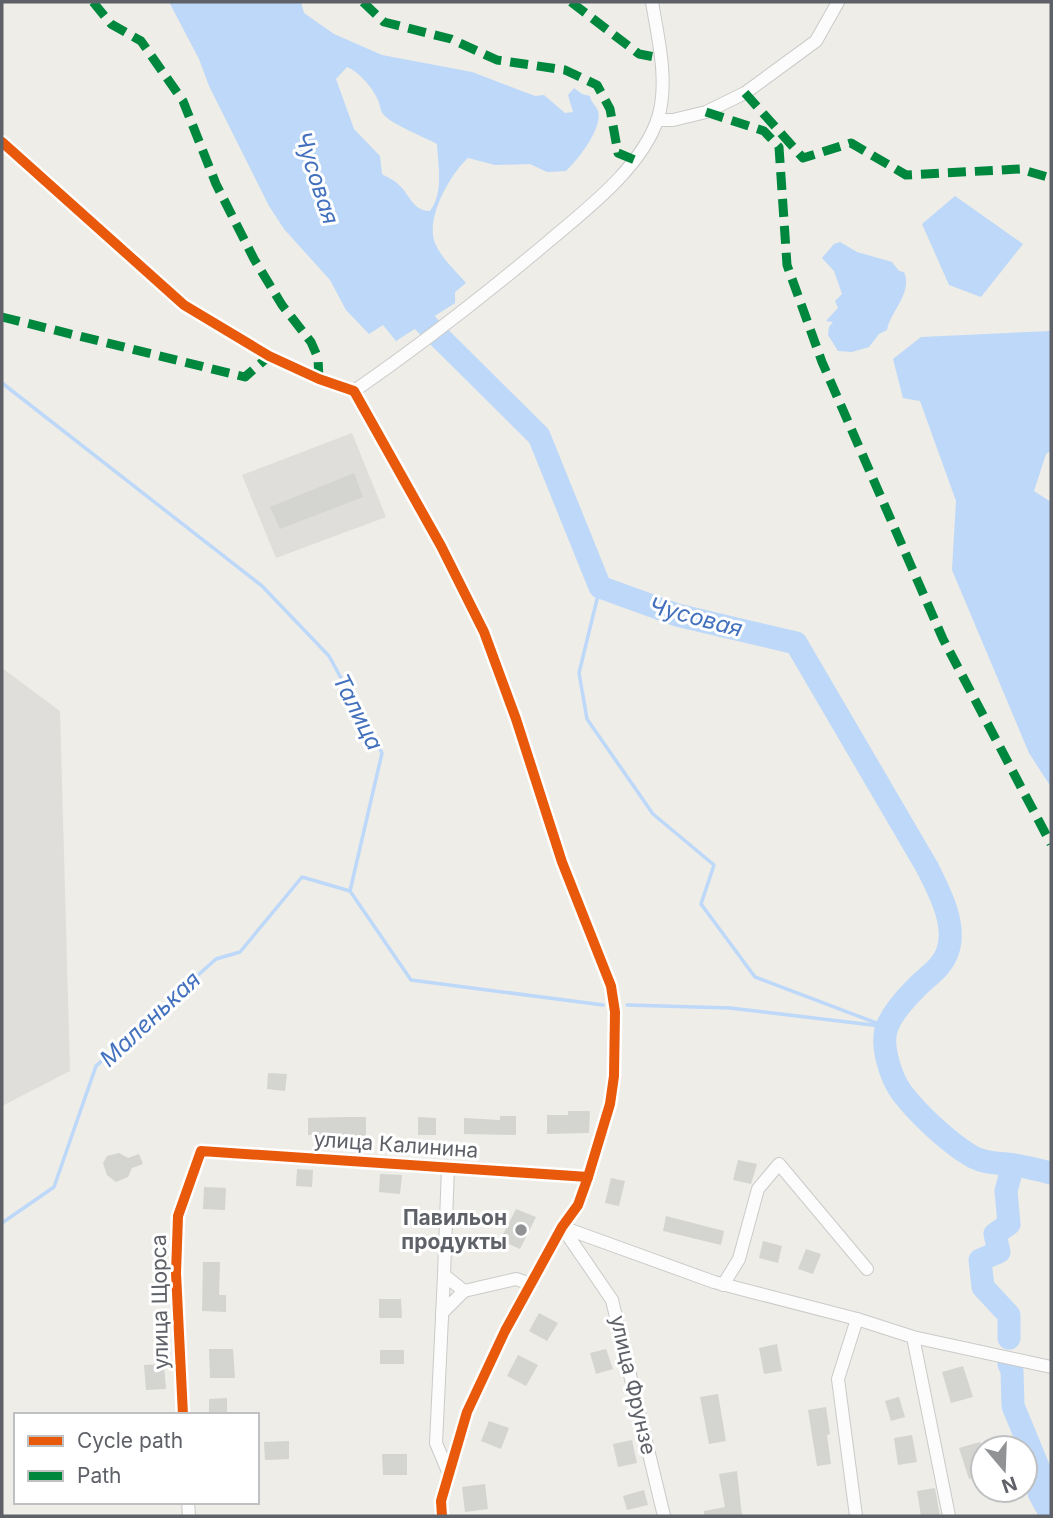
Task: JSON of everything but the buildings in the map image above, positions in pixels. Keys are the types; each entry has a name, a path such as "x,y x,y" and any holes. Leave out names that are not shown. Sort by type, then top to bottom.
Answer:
{"street":[{"path":"354,391 483,297 601,196 635,160 657,120 662,97 661,64 652,2"},
{"path":"657,120 673,120 706,112 745,93 817,41 838,2"},
{"path":"2,142 184,305 269,356 319,379 354,391 441,546 484,632 516,719 562,862 611,986 615,1012 614,1076 610,1104 588,1177 578,1205 562,1227 505,1331 467,1412 441,1501 442,1516"},
{"name":"улица Калинина","path":"201,1151 588,1177"},
{"name":"улица Щорса","path":"183,1413 176,1273 178,1216 201,1151"},
{"path":"723,1284 739,1259 758,1189 779,1164 867,1269"},
{"path":"448,1167 436,1443 449,1474"},
{"path":"562,1227 723,1284 857,1319 913,1337 1051,1367"},
{"name":"улица Фрунзе","path":"562,1227 612,1300 664,1516"},
{"path":"444,1275 464,1291"},
{"path":"442,1313 464,1291 516,1279 531,1284"},
{"path":"856,1516 838,1379 857,1319"},
{"path":"913,1337 949,1516"}],"shaded area":[{"path":"352,433 386,517 276,558 242,475"},
{"path":"2,668 60,711 70,1071 2,1106"}],"water":[{"path":"169,2 301,2 304,13 334,34 382,55 472,72 535,96 544,95 565,113 573,112 568,95 574,88 590,96 599,118 593,135 566,171 547,172 530,164 495,165 468,158 461,165 436,210 433,233 441,254 466,283 455,292 455,303 396,341 383,325 369,334 346,310 330,280 284,229 269,206 209,86 199,59","holes":["347,67 372,89 387,118 437,144 439,187 430,211 419,208 398,184 382,174 380,156 354,129 336,79"]},
{"path":"955,196 1023,244 981,297 949,285 922,224"},
{"path":"840,242 857,252 892,262 899,271 904,272 906,280 904,294 887,330 879,334 869,347 852,352 838,351 828,335 833,322 826,321 838,308 835,301 842,294 834,271 822,258 834,244"},
{"path":"1051,331 1051,451 1046,454 1034,491 1051,502 1051,787 1029,753 952,570 956,501 920,401 903,398 893,359 921,337"}],"waterway":[{"name":"Чусовая","path":"403,301 539,436 600,587 677,615 796,643 927,867 949,920 950,943 944,959 903,1002 887,1027 886,1052 894,1079 902,1093 925,1119 973,1157 1051,1173"},
{"name":"Талица","path":"2,383 262,586 329,656 382,753 350,891 411,980 603,1005"},
{"path":"600,587 579,673 587,719 653,814 714,865 701,904 755,977 887,1027"},
{"name":"Маленькая","path":"2,1223 54,1187 96,1066 216,959 240,952 302,877 350,891"},
{"name":"Талица","path":"627,1005 730,1008 881,1026"},
{"path":"1009,1338 1009,1315 983,1287 980,1260 999,1252 995,1234 1009,1224 1006,1191 1013,1165"},
{"path":"1009,1364 1012,1371 1013,1406 1041,1474 1039,1493 1051,1515"}],"marked path":[{"path":"93,2 111,24 141,41 183,101 216,184 254,259 282,305 311,342 318,358 319,379"},
{"path":"363,2 384,22 451,39 497,60 565,70 597,85 610,109 618,153 635,160"},
{"path":"571,2 639,54 660,58"},
{"path":"745,93 803,158 851,143 906,175 1020,169 1051,178"},
{"path":"706,112 764,131 779,147 787,265 822,362 943,639 1051,844"},
{"path":"2,317 245,377 269,356"}],"cycle path":[{"path":"2,142 184,305 269,356 319,379 354,391 441,546 484,632 516,719 562,862 611,986 615,1012 614,1076 610,1104 588,1177 578,1205 562,1227 505,1331 467,1412 441,1501 442,1516"},
{"path":"183,1413 176,1273 178,1216 201,1151 588,1177"}],"place":[{"name":"Павильон продукты","path":"521,1230"}]}
